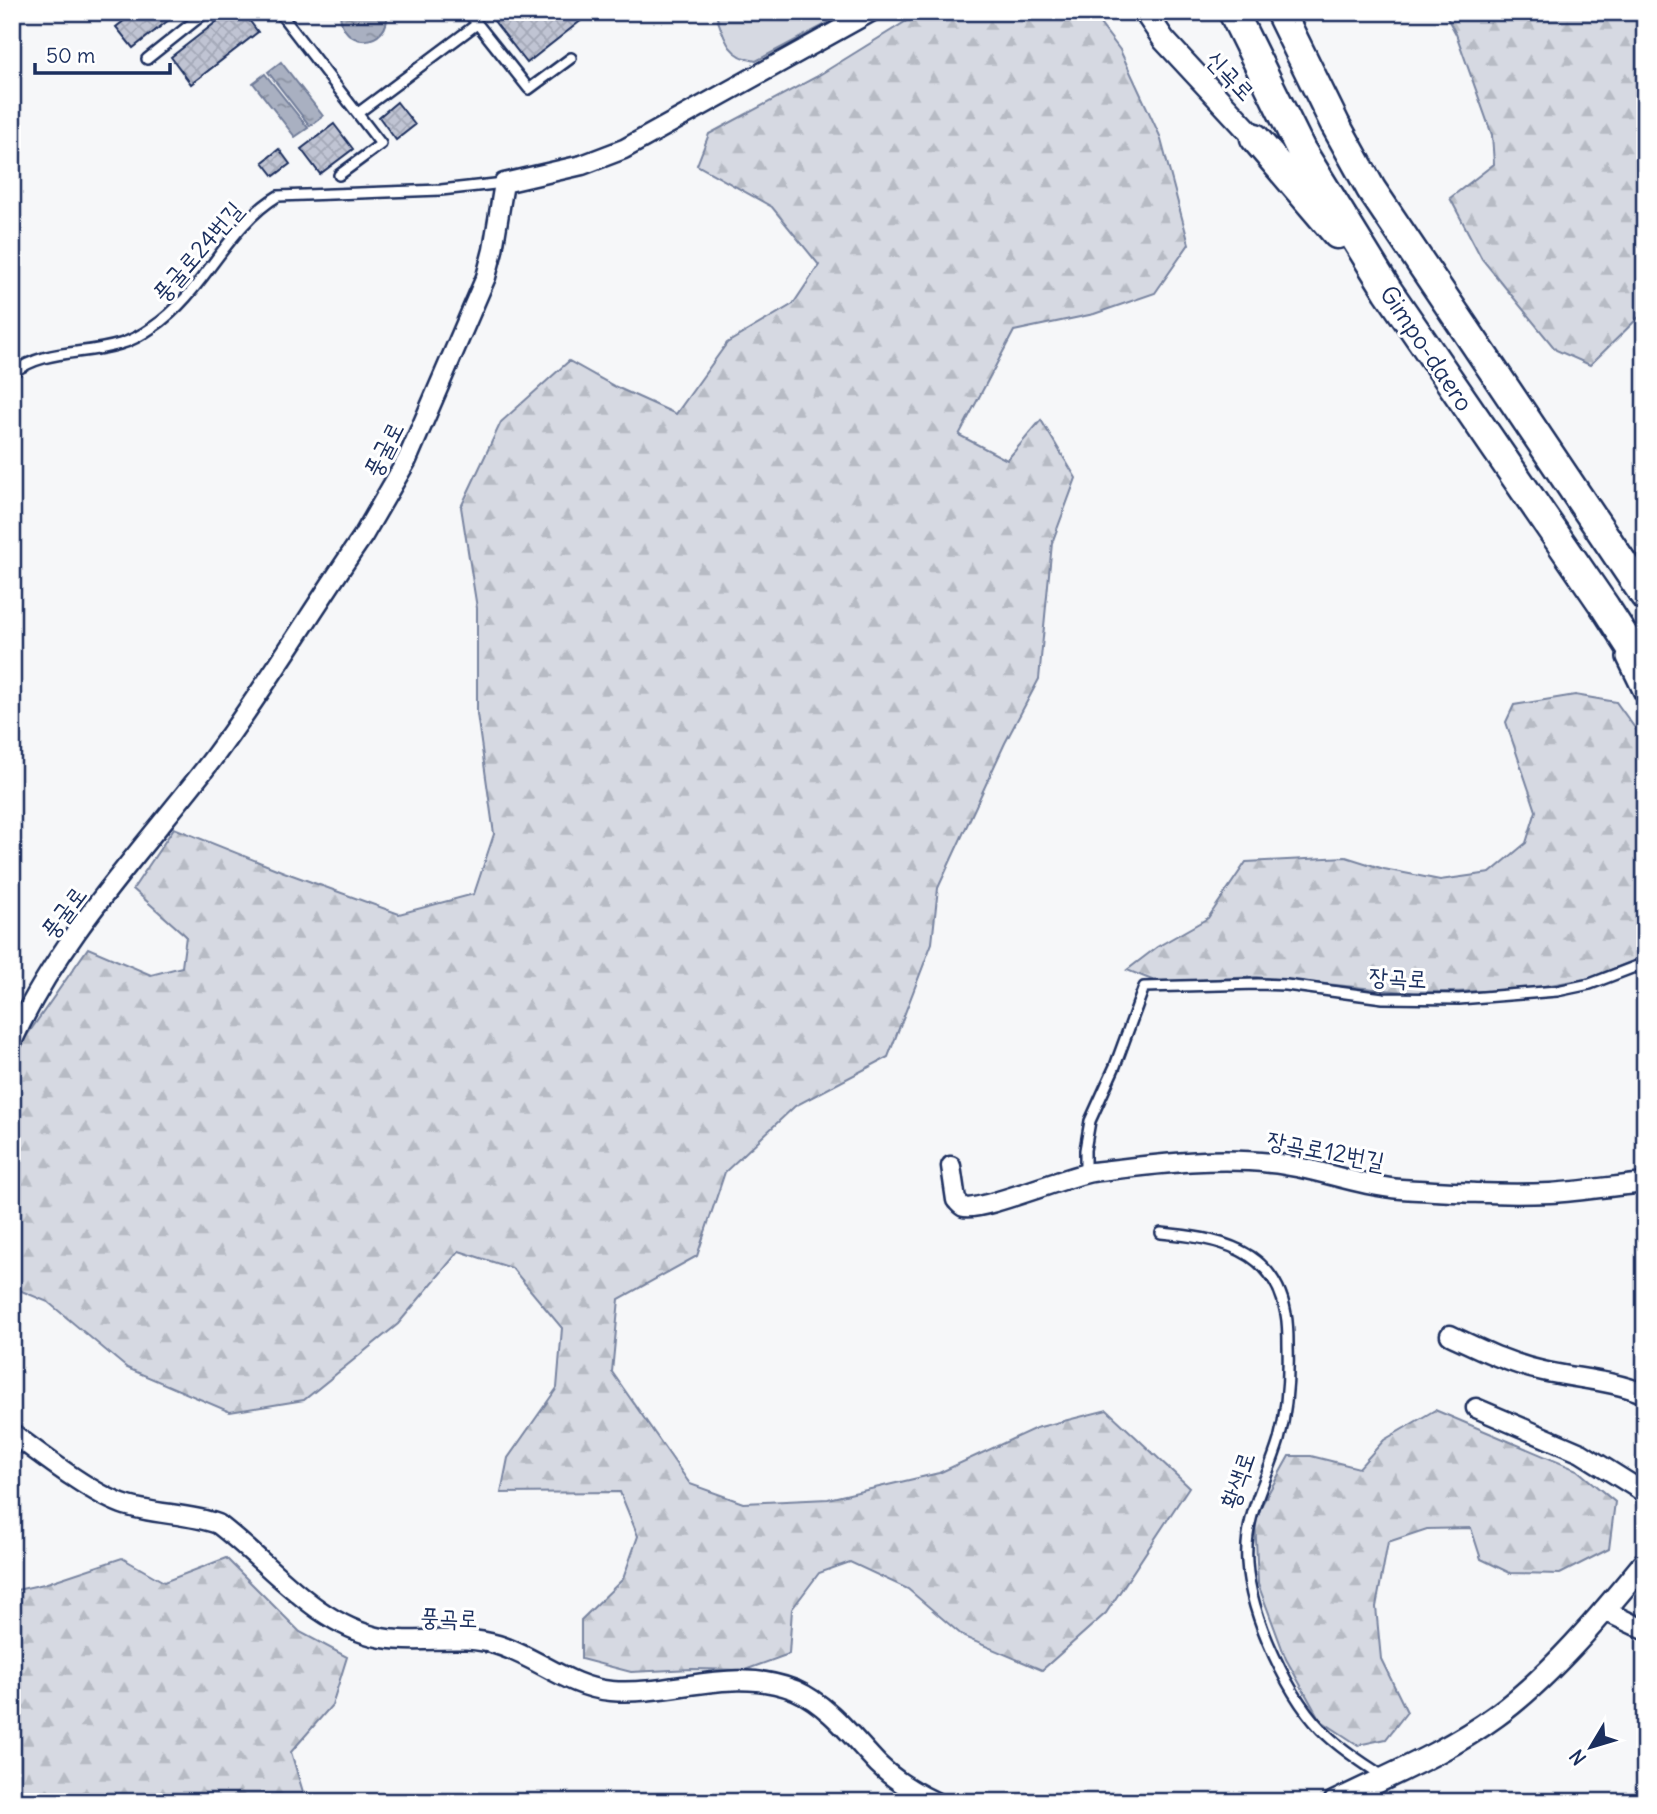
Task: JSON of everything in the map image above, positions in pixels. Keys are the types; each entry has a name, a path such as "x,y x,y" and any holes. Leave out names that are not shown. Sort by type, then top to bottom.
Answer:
{"main road":[{"name":"Gimpo-daero","path":"1233,12 1301,149 1388,291 1645,668"},
{"name":"Gimpo-daero","path":"1280,12 1371,190 1645,596"},
{"path":"1255,138 1388,291"}],"street":[{"path":"504,183 582,165 624,149 871,12"},
{"name":"신곡로","path":"1145,12 1164,40 1255,138"},
{"name":"풍굴로","path":"12,1042 54,966 146,841 213,758 386,498 418,436 486,277 504,183"},
{"path":"1605,607 1645,692"},
{"name":"장곡로12번길","path":"951,1166 956,1200 964,1207 992,1203 1085,1173 1189,1162 1239,1160 1305,1168 1401,1189 1546,1193 1645,1183"},
{"path":"1450,1335 1497,1357 1540,1371 1618,1385 1645,1394"},
{"path":"1476,1408 1581,1453 1645,1493"},
{"name":"풍곡로","path":"12,1433 101,1493 122,1504 218,1524 308,1601 345,1625 369,1635 403,1640 457,1639 489,1643 520,1654 575,1681 607,1691 645,1690 719,1680 784,1687 814,1702 838,1721 879,1766 935,1802"},
{"path":"1335,1802 1455,1742 1496,1716 1555,1664 1645,1562"},
{"path":"1603,1610 1645,1630"}],"lane":[{"path":"147,59 206,12"},
{"path":"279,12 381,144 339,175"},
{"path":"468,12 529,89 571,58"},
{"path":"358,113 477,24"},
{"name":"풍굴로24번길","path":"12,373 41,358 119,344 155,326 195,288 249,219 262,206 278,196 441,190 504,183"},
{"name":"장곡로","path":"1085,1173 1085,1150 1090,1121 1115,1066 1144,987 1286,985 1383,998 1460,999 1557,991 1590,984 1645,963"},
{"name":"황색로","path":"1161,1233 1199,1236 1246,1253 1274,1278 1281,1294 1287,1315 1287,1394 1278,1442 1250,1518 1247,1563 1251,1590 1266,1637 1298,1699 1328,1736 1386,1778"}],"green space":[{"path":"715,12 849,12 756,61 746,59 733,50 724,37"},
{"path":"921,12 1091,12 1120,50 1160,136 1189,244 1155,293 1094,314 1014,331 959,435 1007,460 1041,420 1076,478 1052,543 1039,679 1005,743 938,888 932,943 888,1057 795,1106 725,1172 697,1256 619,1299 612,1372 690,1484 743,1503 828,1499 939,1473 1036,1428 1107,1410 1189,1487 1106,1613 1042,1670 964,1637 908,1589 850,1562 819,1573 792,1609 789,1654 745,1670 631,1672 581,1659 581,1620 623,1579 638,1536 620,1492 501,1493 508,1458 557,1388 562,1328 512,1268 459,1251 398,1324 304,1400 230,1412 127,1368 48,1302 12,1287 12,1069 23,1041 88,948 151,975 182,967 186,936 133,889 174,828 399,914 474,894 494,834 477,714 477,608 461,507 501,422 569,361 614,386 676,414 727,343 793,304 819,265 772,207 697,165 709,134 816,77"},
{"path":"1444,12 1645,12 1645,311 1590,365 1556,350 1482,259 1450,198 1494,164 1492,135 1456,34"},
{"path":"1575,695 1616,702 1645,742 1645,956 1591,978 1521,990 1414,993 1256,977 1157,982 1127,970 1157,947 1208,918 1246,862 1346,857 1384,869 1440,880 1490,873 1526,843 1536,811 1506,722 1514,705"},
{"path":"1435,1410 1577,1470 1615,1502 1609,1549 1560,1574 1510,1573 1481,1559 1471,1528 1427,1529 1388,1542 1376,1607 1381,1659 1407,1712 1386,1739 1358,1745 1320,1720 1286,1659 1258,1584 1255,1517 1289,1456 1311,1456 1359,1468 1384,1440"},
{"path":"122,1558 164,1582 226,1558 300,1632 347,1657 332,1705 291,1752 306,1802 12,1802 12,1591 44,1584"}],"water":[{"path":"340,12 387,12 386,24 374,38 356,39 348,34 342,25"},
{"path":"281,62 323,116 310,126 268,72"},
{"path":"265,74 308,128 295,137 253,83"}],"building":[{"path":"135,12 179,12 133,48 116,27"},
{"path":"229,12 243,12 258,32 191,84 171,57"},
{"path":"487,12 592,12 527,63"},
{"path":"397,102 415,125 396,140 379,117"},
{"path":"334,124 353,149 320,174 301,149"},
{"path":"279,149 290,164 274,176 263,162"}]}
